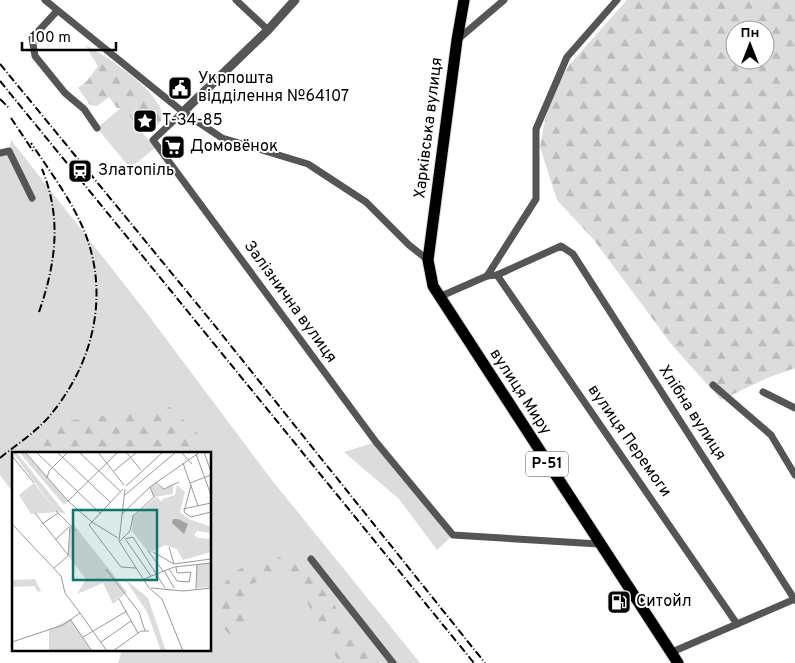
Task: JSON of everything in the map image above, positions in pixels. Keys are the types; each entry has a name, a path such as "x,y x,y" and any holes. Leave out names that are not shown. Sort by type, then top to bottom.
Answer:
{"main road":[{"name":"Харківська вулиця","path":"428,260 464,0"},
{"name":"вулиця Миру","path":"428,260 433,286 439,297 678,663"}],"street":[{"path":"45,0 56,11 183,112 222,138 308,164 366,202 409,245 428,260"},
{"path":"236,0 268,30"},
{"path":"183,112 268,30 295,0"},
{"path":"457,40 504,0"},
{"path":"487,276 536,199 536,129 568,57 617,0"},
{"path":"56,11 32,38 35,56 65,93 84,109 97,128"},
{"name":"Залізнична вулиця","path":"183,112 153,140 376,442 453,535 599,544"},
{"path":"0,153 9,151 32,198"},
{"name":"Хлібна вулиця","path":"497,275 561,246 574,254 795,599"},
{"path":"439,297 487,276 497,275"},
{"name":"вулиця Перемоги","path":"497,275 737,624"},
{"path":"713,385 771,435 795,475"},
{"path":"763,392 795,408"},
{"path":"311,559 393,663"},
{"path":"672,652 795,599"}],"green space":[{"path":"627,0 795,0 795,368 767,378 721,400 672,345 594,240 557,200 540,147 549,98 569,65"},
{"path":"85,45 128,73 144,87 156,101 162,114 158,125 142,132 123,108 117,108 109,97 97,106 90,105 78,88 87,81 98,66"},
{"path":"122,107 155,148 130,168 97,128"},
{"path":"11,140 146,312 271,479 420,663 118,663 121,653 120,650 211,650 211,452 12,452 12,491 0,475 0,153 9,151"},
{"path":"170,407 200,436 202,452 42,452 47,431 59,422"},
{"path":"376,442 453,535 437,550 399,499 344,452"},
{"path":"270,555 285,559 308,573 317,582 351,630 360,638 367,649 372,663 339,663 321,626 303,596 283,576 274,574 250,585 244,600 244,628 241,636 225,630 218,613 220,594 224,585 238,570"}],"railway":[{"path":"0,64 211,321 485,663"},
{"path":"0,81 474,663"},
{"path":"0,99 10,109"},
{"path":"11,118 33,151"},
{"path":"0,458 40,426 67,392 79,371 88,348 94,324 96,276 83,228 66,195 31,143"},
{"path":"39,312 53,258 54,240 52,205 42,169"}],"place":[{"name":"Укрпошта відділення №64107","path":"180,88"},
{"name":"Т-34-85","path":"145,121"},
{"name":"Домовёнок","path":"173,147"},
{"name":"Златопіль","path":"80,171"},
{"name":"Ситойл","path":"619,602"}]}
